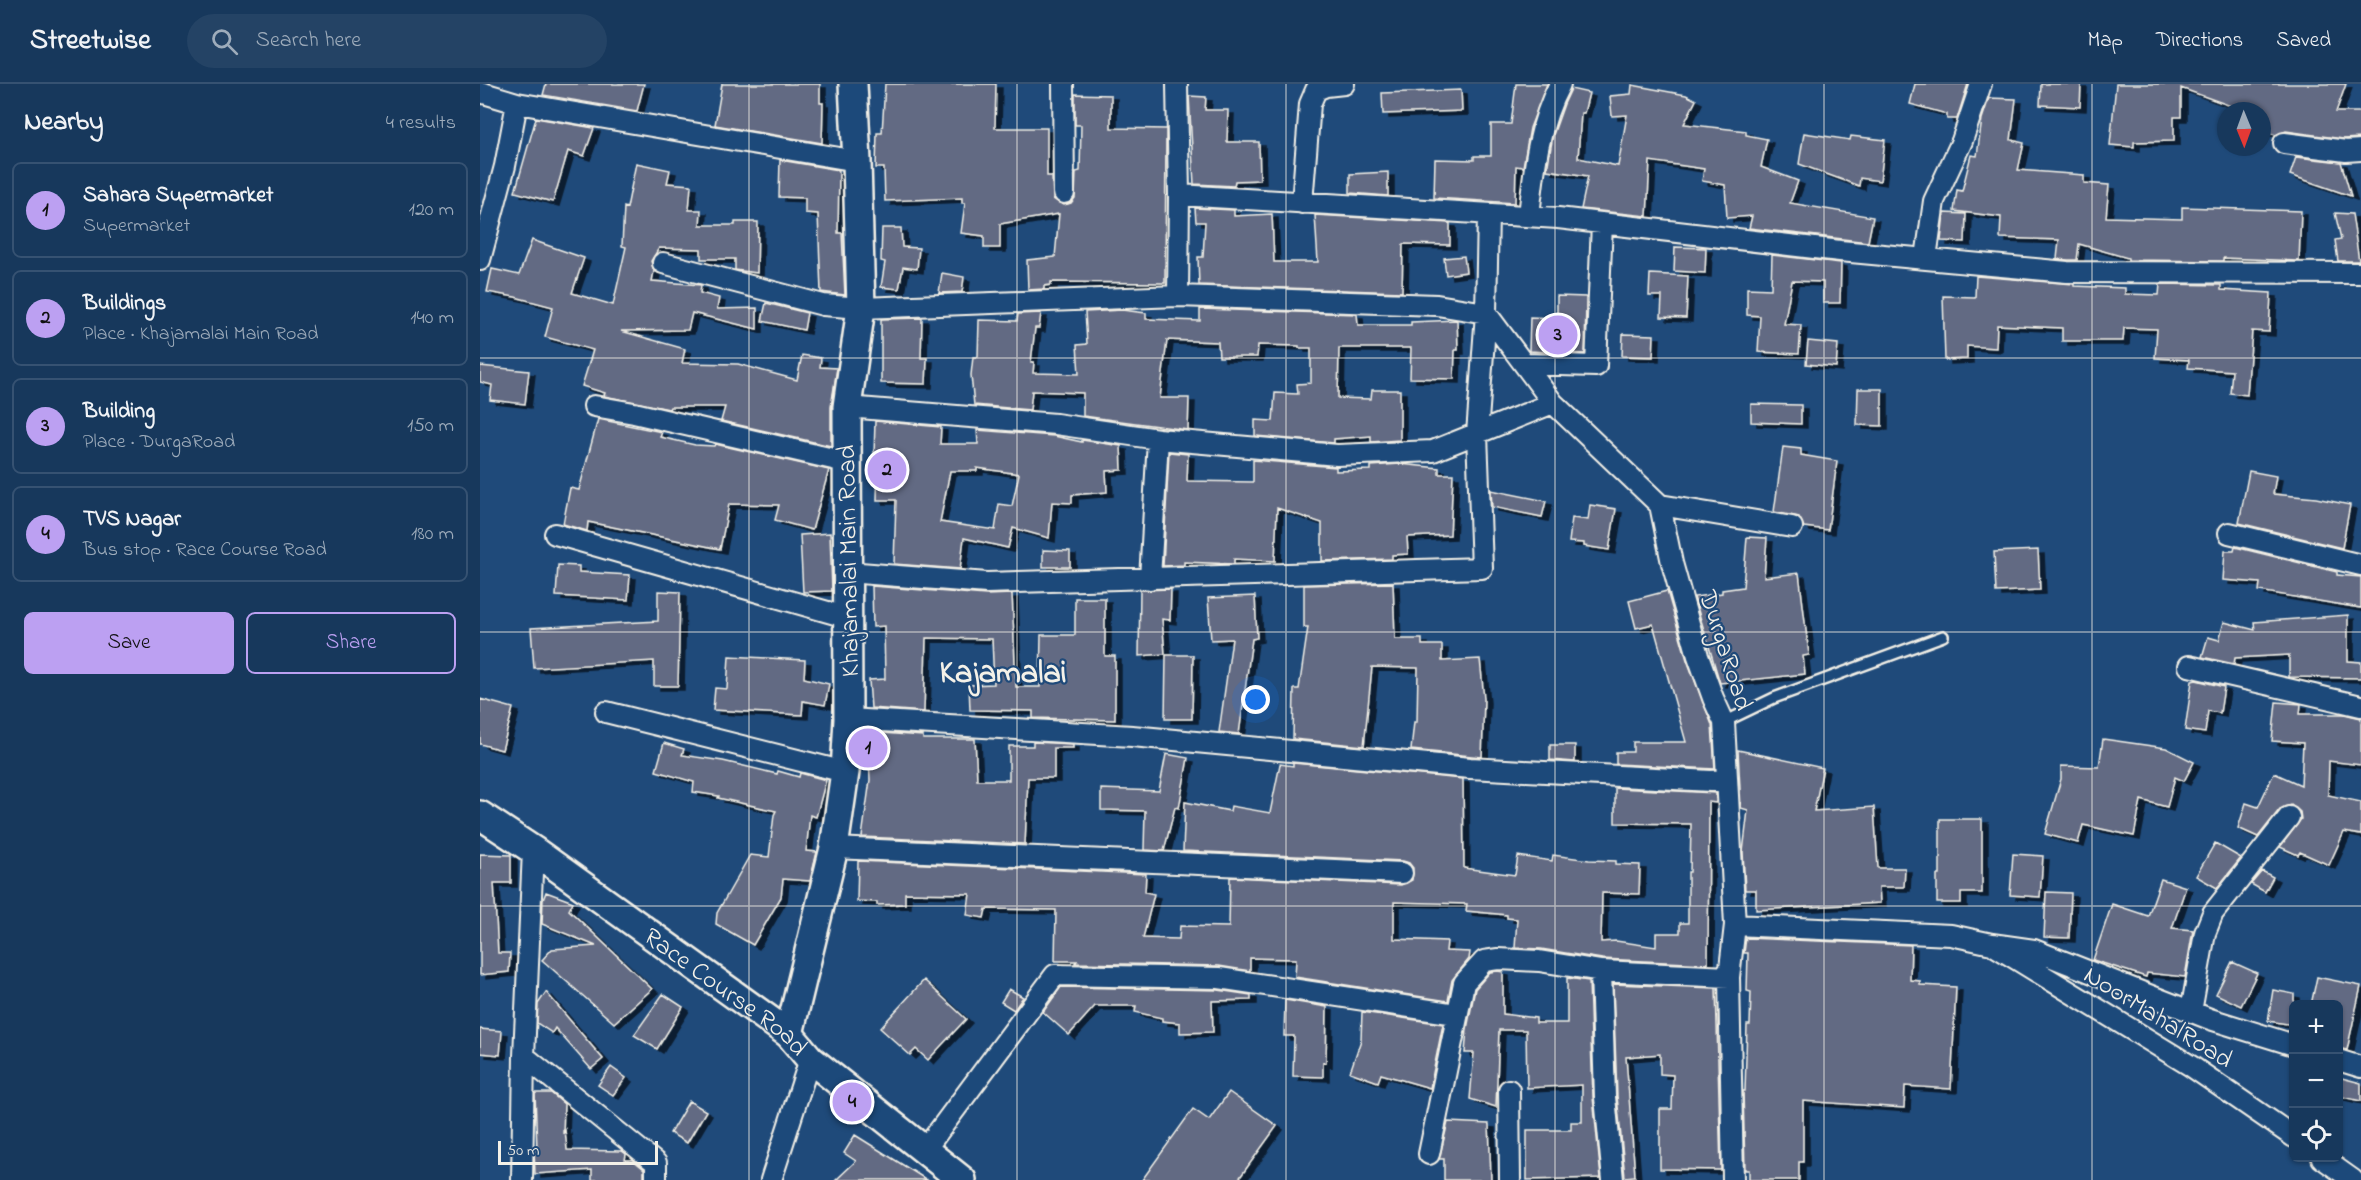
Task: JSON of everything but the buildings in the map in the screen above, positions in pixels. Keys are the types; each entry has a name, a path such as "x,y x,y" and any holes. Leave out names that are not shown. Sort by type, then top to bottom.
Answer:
{"main road":[{"name":"Khajamalai Main Road","path":"789,1034 834,848 845,772 849,618 847,407 861,308 853,84"},
{"name":"Race Course Road","path":"480,815 533,850 789,1034 810,1059 962,1180"}],"street":[{"path":"1063,84 1064,193"},
{"path":"1177,84 1178,296"},
{"path":"1302,203 1310,104 1316,90 1326,86 1344,84"},
{"path":"1529,216 1538,142 1550,101 1560,84"},
{"path":"1926,258 1934,201 1962,141 1981,84"},
{"path":"480,92 517,103 857,161"},
{"path":"480,261 505,166 517,103"},
{"path":"2284,143 2346,151 2361,150"},
{"path":"1179,195 1529,216 2067,272 2361,273"},
{"path":"847,572 987,583 1482,568 1477,434 1486,313 1488,214"},
{"path":"1524,364 1596,366 1602,223"},
{"path":"663,263 824,305 861,308 1178,296 1437,305 1486,313 1553,403 1660,505 1792,527"},
{"path":"847,407 1056,424 1158,439 1337,455 1432,451 1553,403"},
{"path":"594,406 634,413 846,462"},
{"path":"1150,579 1158,439"},
{"name":"DurgaRoad","path":"1660,505 1672,563 1698,656 1724,722 1736,925 1729,976 1733,1180"},
{"path":"2229,533 2361,565"},
{"path":"555,534 849,618"},
{"path":"2189,666 2361,706"},
{"path":"606,712 845,772"},
{"path":"848,719 1132,736 1470,768 1727,780"},
{"path":"2191,1012 2205,933 2213,913 2289,817"},
{"path":"834,848 1402,873"},
{"path":"522,1180 524,1056 533,850"},
{"path":"1736,925 1951,935 2034,950 2191,1012 2289,1043"},
{"name":"NoorMahalRoad","path":"1992,944 2191,1066 2289,1134"},
{"path":"1429,1154 1464,983 1484,961 1498,959 1539,961 1601,971 1729,976"},
{"path":"1601,971 1605,1097 1613,1180"},
{"path":"924,1151 1055,975 1219,978 1456,1014"},
{"path":"524,1056 656,1163 656,1180"},
{"path":"771,1180 810,1059"},
{"path":"2343,1062 2361,1067"},
{"path":"1509,1090 1510,1180"},
{"path":"2328,1162 2353,1180"}],"lane":[{"path":"1724,722 1774,698 1943,636"}],"place":[{"name":"Building","path":"1558,335"},
{"name":"Buildings","path":"887,470"},
{"name":"Sahara Supermarket","path":"868,748"},
{"name":"TVS Nagar","path":"852,1102"}],"district":[{"name":"Kajamalai","path":"1003,671"}]}
